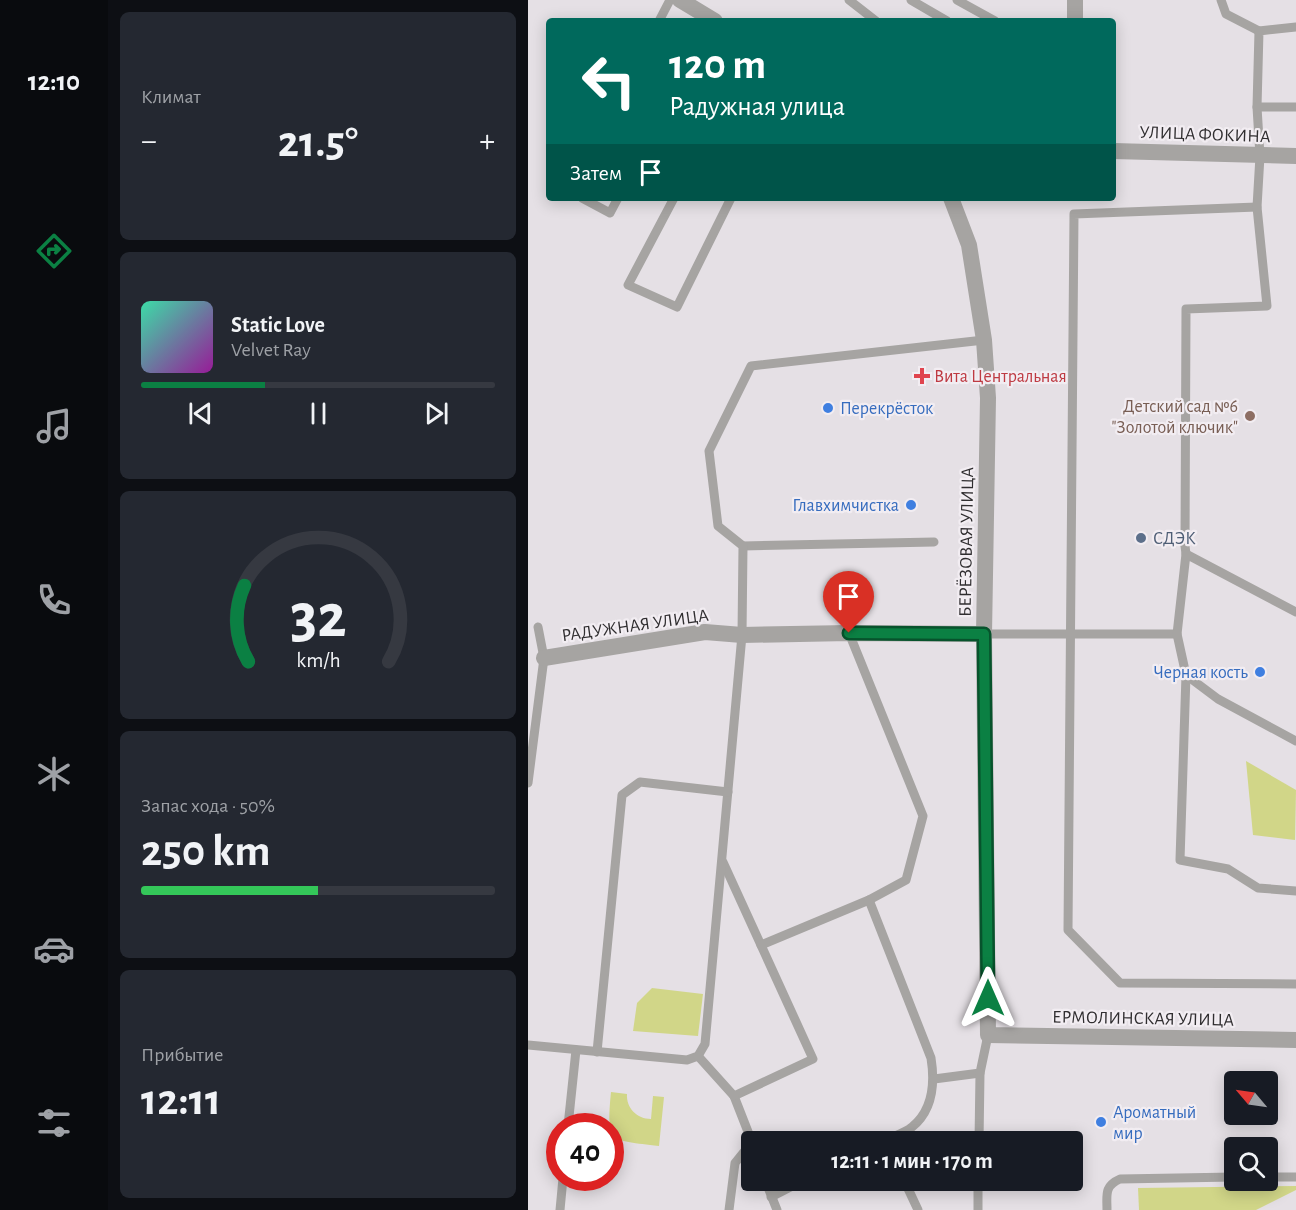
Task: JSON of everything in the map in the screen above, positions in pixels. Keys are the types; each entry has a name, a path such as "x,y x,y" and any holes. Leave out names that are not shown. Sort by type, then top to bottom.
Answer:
{"street":[{"path":"680,0 710,18"},
{"path":"1075,0 1075,18"},
{"name":"УЛИЦА ФОКИНА","path":"1116,151 1296,156"},
{"name":"БЕРЁЗОВАЯ УЛИЦА","path":"952,201 969,245 984,340 988,398 984,634 988,1035"},
{"name":"РАДУЖНАЯ УЛИЦА","path":"544,658 705,632 742,635 984,634"},
{"name":"ЕРМОЛИНСКАЯ УЛИЦА","path":"988,1035 1296,1040"}],"lane":[{"path":"661,18 670,0"},
{"path":"849,0 872,18"},
{"path":"911,0 941,18"},
{"path":"957,0 989,18"},
{"path":"974,10 979,0"},
{"path":"1221,0 1226,14 1259,31 1296,27"},
{"path":"1259,31 1257,107 1260,156 1257,207 1267,306 1186,309 1186,554 1177,634 1186,675 1180,860 1228,869 1258,888 1296,891"},
{"path":"1257,107 1296,107"},
{"path":"588,201 610,213 616,201"},
{"path":"672,201 628,285 677,307 730,201"},
{"path":"1257,207 1074,214 1068,930 1120,983 1296,984"},
{"path":"934,542 743,546 718,526 709,451 751,366 984,340"},
{"path":"528,1046 687,1060 698,1056 705,1044 742,635 743,546"},
{"path":"1186,554 1296,612"},
{"path":"528,783 544,658 538,627"},
{"path":"761,945 869,900 906,880 923,816 849,633"},
{"path":"984,634 1177,634"},
{"path":"1186,675 1218,699 1296,741"},
{"path":"597,1052 622,795 640,782 728,792"},
{"path":"722,860 813,1059 734,1096"},
{"path":"869,900 931,1058 934,1079 928,1107 911,1128 905,1131"},
{"path":"979,1131 980,1073 988,1035"},
{"path":"569,1113 576,1050"},
{"path":"698,1056 734,1096 752,1142 735,1163 729,1210"},
{"path":"934,1079 980,1073"},
{"path":"1278,1177 1296,1177"},
{"path":"1107,1210 1107,1191 1111,1183 1120,1179 1224,1178"},
{"path":"560,1210 562,1191"},
{"path":"769,1191 777,1210"},
{"path":"771,1197 783,1191"},
{"path":"909,1191 918,1210"},
{"path":"978,1191 978,1210"}],"green space":[{"path":"1246,761 1296,790 1295,840 1253,835"},
{"path":"652,988 703,994 698,1036 633,1031 637,1003"},
{"path":"611,1092 627,1094 628,1104 633,1112 651,1119 653,1096 664,1097 659,1146 624,1141 624,1113 610,1113"},
{"path":"1278,1186 1296,1186 1296,1190 1256,1210 1139,1210 1138,1188 1224,1187 1224,1191 1278,1191"}],"place":[{"name":"Вита Центральная","path":"922,376"},
{"name":"Перекрёсток","path":"828,408"},
{"name":"Детский сад №6 \"Золотой ключик\"","path":"1250,416"},
{"name":"Главхимчистка","path":"911,505"},
{"name":"СДЭК","path":"1141,538"},
{"name":"Черная кость","path":"1260,672"},
{"name":"Ароматный мир","path":"1101,1122"}],"route":[{"path":"849,633 984,634 988,998"}]}
